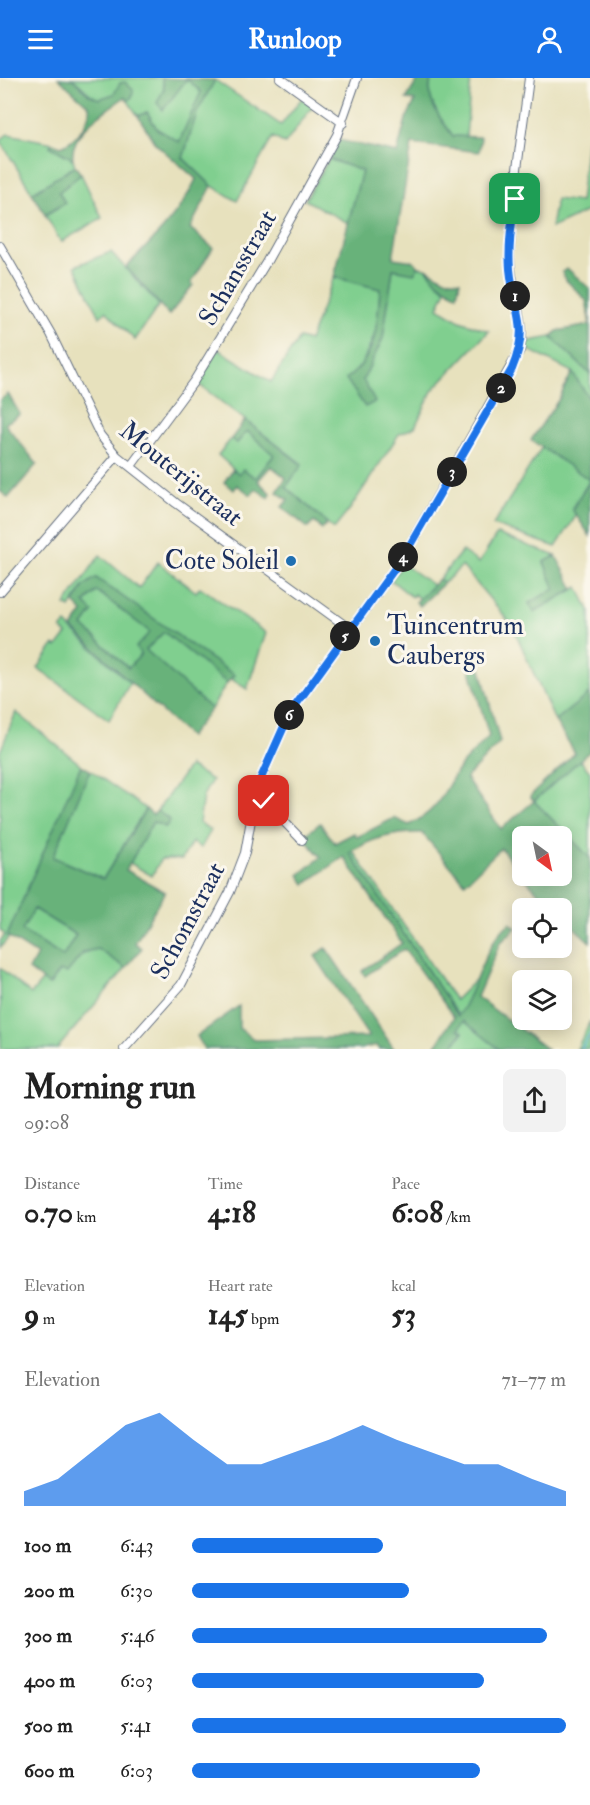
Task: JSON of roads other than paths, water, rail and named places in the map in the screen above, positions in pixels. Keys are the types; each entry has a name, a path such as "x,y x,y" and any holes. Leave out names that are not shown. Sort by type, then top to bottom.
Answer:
{"street":[{"path":"280,78 343,123"},
{"name":"Schansstraat","path":"131,466 215,348 267,261 343,123 357,78"},
{"name":"Schomstraat","path":"124,1049 173,995 201,948 240,871 255,796 263,771 290,713 403,557 512,369 520,350 521,327 512,284 509,252 529,78"},
{"name":"Mouterijstraat","path":"0,246 51,334 100,435 117,456 199,521 350,629"},
{"path":"0,592 117,456"},
{"path":"255,796 264,801 302,840"}],"waterway":[{"path":"581,1049 590,1034"}],"place":[{"name":"Cote Soleil","path":"291,561"},
{"name":"Tuincentrum Caubergs","path":"375,641"}]}
